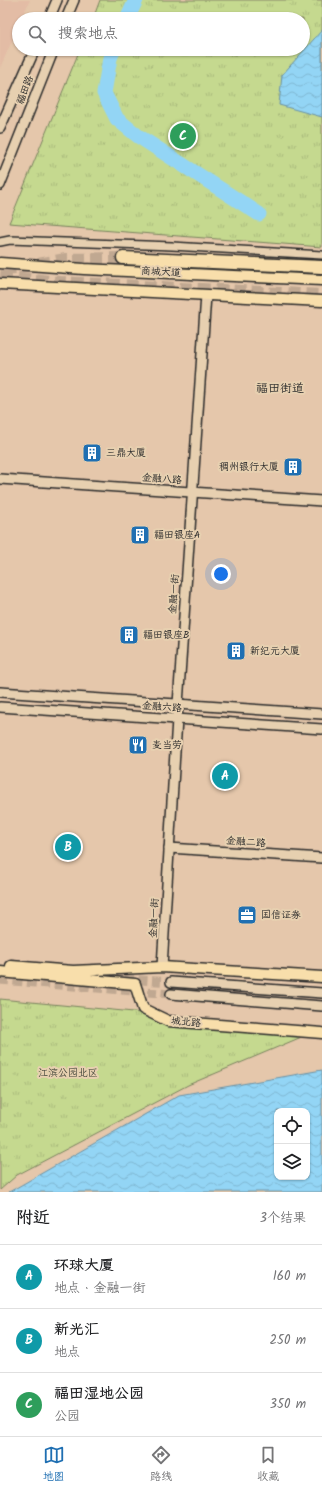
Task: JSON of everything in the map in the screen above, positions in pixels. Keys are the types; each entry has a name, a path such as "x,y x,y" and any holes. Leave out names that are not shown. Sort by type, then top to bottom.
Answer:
{"highway":[{"path":"123,258 322,267"}],"main road":[{"name":"商城大道","path":"0,263 84,269 322,280"},
{"name":"商城大道","path":"0,284 322,301"},
{"path":"0,966 74,970 162,967 322,977"},
{"name":"城北路","path":"0,972 136,984 143,1009 168,1022 322,1033"}],"street":[{"path":"51,12 57,0"},
{"path":"69,12 74,0"},
{"name":"福田路","path":"0,128 32,56"},
{"name":"福田路","path":"0,185 51,56"},
{"path":"0,242 10,240 172,246 322,255"},
{"name":"金融一街","path":"162,967 177,719 206,295"},
{"name":"金融八路","path":"0,479 322,501"},
{"name":"金融六路","path":"0,692 322,714"},
{"name":"金融六路","path":"0,706 322,729"},
{"name":"金融二路","path":"169,848 322,858"},
{"path":"171,982 322,993"},
{"path":"171,994 322,1006"}],"shaded area":[{"path":"0,0 30,0 24,12 12,12 12,41 0,68"}],"green space":[{"path":"100,0 322,0 322,247 9,223 77,56 310,56 310,12 96,12"},
{"name":"江滨公园北区","path":"0,999 318,1030 188,1085 17,1175 0,1190"}],"water":[{"path":"322,30 322,117 279,105 282,75 299,56 310,56 310,44"},
{"path":"322,1070 322,1192 9,1192 179,1095"}],"waterway":[{"path":"130,12 136,0"},
{"path":"111,56 104,93 117,119 138,136 259,214"}],"tunnel":[{"path":"3,270 66,259 123,258"},
{"path":"0,276 60,282 322,295"},
{"path":"125,979 171,982"},
{"path":"0,980 171,994"}],"place":[{"name":"福田湿地公园","path":"183,136"},
{"name":"三鼎大厦","path":"92,453"},
{"name":"稠州银行大厦","path":"293,467"},
{"name":"福田银座A","path":"140,535"},
{"name":"福田银座B","path":"129,635"},
{"name":"新纪元大厦","path":"236,651"},
{"name":"麦当劳","path":"138,745"},
{"name":"环球大厦","path":"225,776"},
{"name":"新光汇","path":"68,847"},
{"name":"国信证券","path":"247,915"}],"district":[{"name":"福田街道","path":"280,388"}]}
